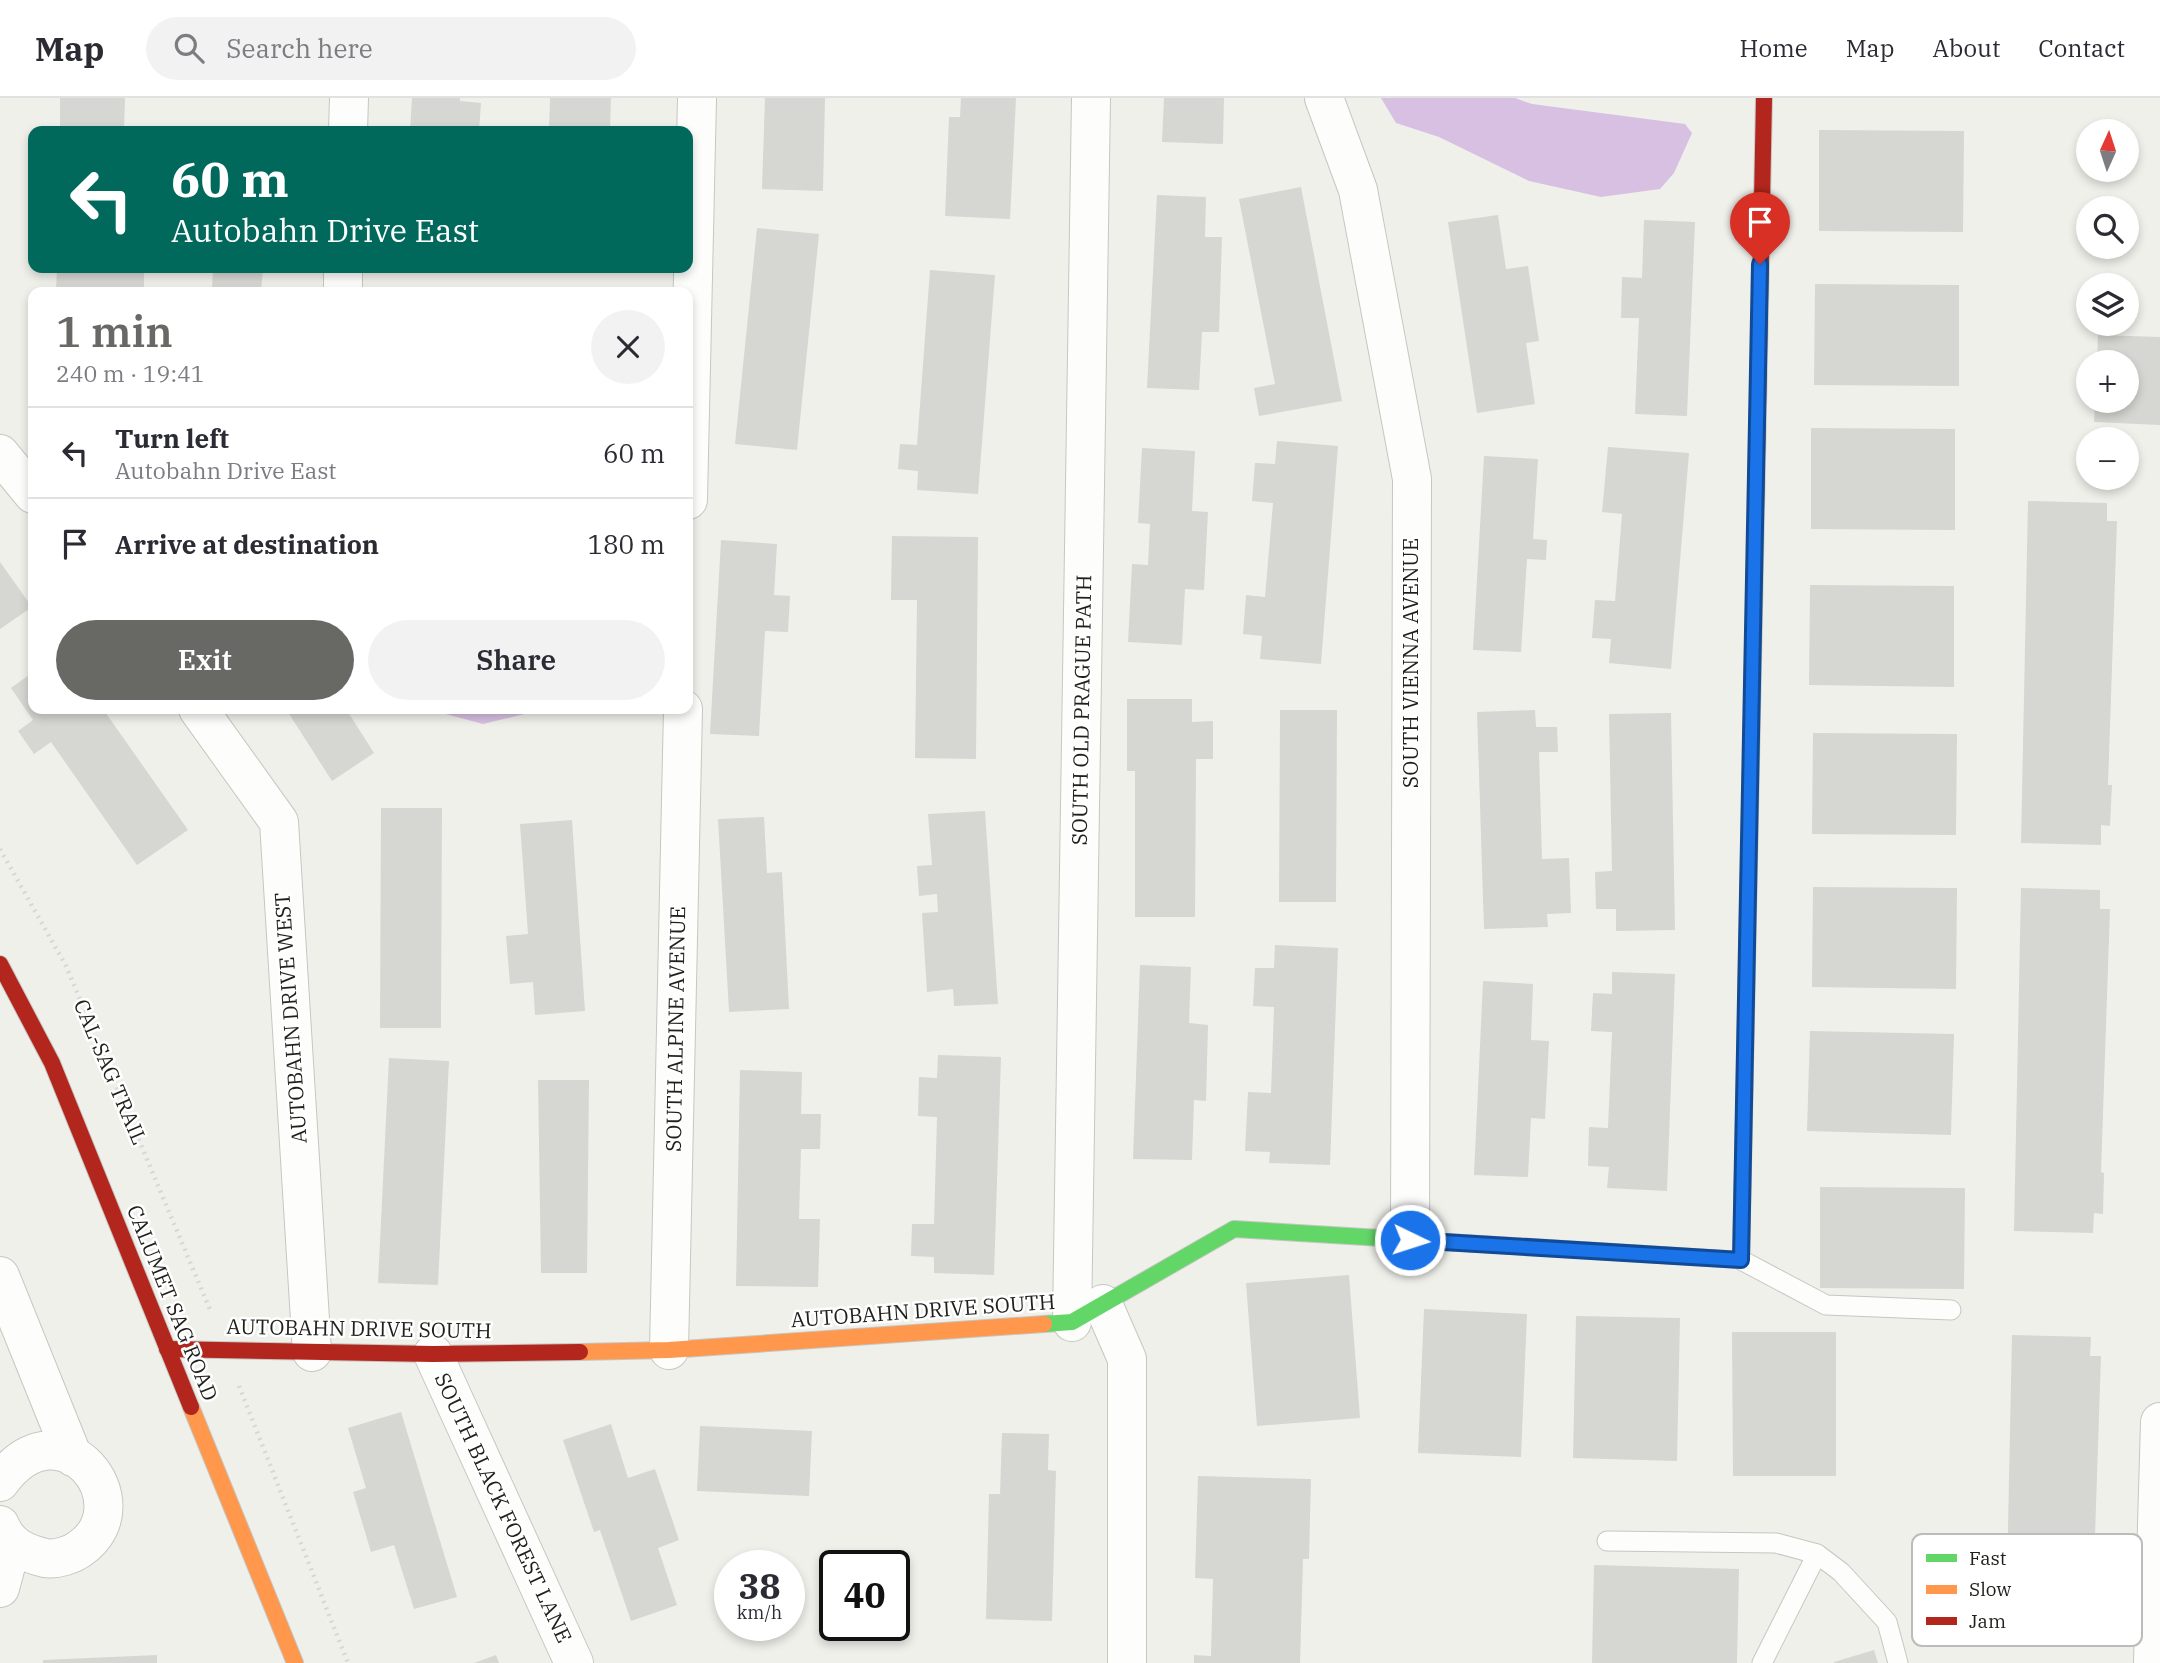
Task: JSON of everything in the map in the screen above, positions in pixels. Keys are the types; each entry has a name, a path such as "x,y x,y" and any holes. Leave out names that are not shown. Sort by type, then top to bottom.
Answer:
{"street":[{"path":"348,126 349,98"},
{"path":"693,287 697,98"},
{"name":"SOUTH OLD PRAGUE PATH","path":"1088,1313 1091,98"},
{"name":"SOUTH VIENNA AVENUE","path":"1325,98 1358,190 1412,479 1410,1240"},
{"path":"1741,1260 1764,98"},
{"path":"0,454 28,488"},
{"name":"AUTOBAHN DRIVE WEST","path":"202,714 279,822 312,1352"},
{"name":"SOUTH ALPINE AVENUE","path":"668,1350 683,714"},
{"name":"CALUMET SAG ROAD","path":"0,964 52,1063 295,1663"},
{"name":"AUTOBAHN DRIVE SOUTH","path":"167,1349 433,1354 668,1350 1088,1313 1234,1229 1741,1260"},
{"path":"0,1276 73,1457"},
{"path":"1088,1313 1127,1359 1127,1663"},
{"name":"SOUTH BLACK FOREST LANE","path":"433,1354 574,1663"},
{"path":"2153,1663 2160,1422"},
{"path":"0,1482 14,1463 29,1453 59,1450 80,1460 100,1485 103,1513 99,1527 87,1544 74,1553 50,1559 20,1551 6,1534"},
{"path":"0,1588 6,1534"}],"lane":[{"path":"1741,1260 1826,1305 1951,1310"},
{"path":"1607,1541 1776,1544 1818,1554 1842,1572 1886,1622 1898,1663"},
{"path":"1762,1663 1818,1554"}],"path":[{"name":"CAL-SAG TRAIL","path":"0,849 66,967 207,1303"},
{"path":"251,1421 348,1663"}],"shaded area":[{"path":"1381,98 1515,98 1532,104 1685,124 1692,133 1674,173 1660,189 1601,197 1529,181 1439,137 1396,123"},
{"path":"446,714 525,714 483,724"}],"building":[{"path":"60,98 125,98 124,126 60,126"},
{"path":"412,98 460,98 460,101 481,103 479,126 410,126"},
{"path":"550,98 611,98 610,126 549,126"},
{"path":"765,98 825,98 823,191 762,189"},
{"path":"961,98 1016,98 1010,219 945,216 949,117 960,117"},
{"path":"1164,98 1224,98 1223,144 1162,142"},
{"path":"1819,130 1964,131 1963,232 1819,231"},
{"path":"1301,187 1342,401 1259,416 1254,388 1275,384 1239,199"},
{"path":"1157,195 1206,197 1205,237 1222,237 1219,332 1202,332 1199,390 1147,388"},
{"path":"1498,215 1506,269 1528,266 1539,341 1526,343 1535,404 1477,413 1448,222"},
{"path":"1644,220 1695,222 1687,416 1635,414 1639,318 1621,318 1622,277 1642,278"},
{"path":"757,228 819,234 797,450 735,444"},
{"path":"930,270 995,275 978,494 917,490 918,471 898,469 900,444 917,445"},
{"path":"57,273 144,273 144,287 56,287"},
{"path":"213,273 263,273 261,287 212,287"},
{"path":"1815,284 1959,285 1959,386 1814,385"},
{"path":"2098,336 2160,337 2160,425 2094,422 2094,413 2139,413 2139,350 2097,350"},
{"path":"1811,428 1955,429 1955,530 1811,529"},
{"path":"1277,441 1338,446 1321,664 1260,659 1262,636 1243,634 1246,595 1265,597 1273,503 1252,501 1255,463 1275,464"},
{"path":"1608,447 1689,453 1671,669 1609,663 1611,639 1592,638 1595,600 1615,601 1622,514 1602,512"},
{"path":"1142,448 1195,451 1192,511 1208,512 1204,590 1185,589 1182,645 1128,642 1132,564 1148,565 1150,524 1138,523"},
{"path":"1484,456 1538,459 1533,539 1547,540 1546,560 1527,559 1521,652 1473,650"},
{"path":"2028,501 2107,503 2107,521 2117,521 2108,785 2112,785 2110,826 2101,825 2101,845 2021,843"},
{"path":"892,536 978,537 976,759 915,758 917,600 891,600"},
{"path":"721,540 777,544 774,595 790,596 788,632 765,631 759,736 710,734"},
{"path":"0,562 28,601 28,610 0,629"},
{"path":"1810,585 1954,586 1954,687 1809,685"},
{"path":"28,676 28,713 11,688"},
{"path":"1127,699 1192,699 1192,722 1213,721 1213,759 1196,759 1195,917 1135,917 1135,771 1127,771"},
{"path":"1280,710 1337,710 1336,902 1279,902"},
{"path":"1535,710 1536,727 1557,727 1558,752 1539,752 1542,859 1569,858 1571,913 1547,914 1548,927 1484,929 1477,712"},
{"path":"1671,713 1675,930 1616,931 1616,909 1596,909 1595,872 1612,871 1609,714"},
{"path":"29,714 107,714 188,830 137,865 51,742 34,754 18,731 33,720"},
{"path":"289,714 349,714 374,753 332,781"},
{"path":"1813,733 1957,734 1956,835 1812,834"},
{"path":"381,808 442,808 441,1028 380,1028"},
{"path":"985,811 998,1004 954,1006 953,989 927,992 922,913 938,912 937,894 919,896 917,866 932,865 928,814"},
{"path":"764,817 767,873 782,872 789,1009 729,1012 718,819"},
{"path":"572,820 585,1011 535,1015 533,982 510,984 506,936 528,934 520,824"},
{"path":"1813,887 1957,888 1956,989 1812,987"},
{"path":"2021,888 2100,890 2100,909 2110,909 2101,1172 2104,1173 2103,1214 2094,1213 2093,1233 2014,1231"},
{"path":"1275,945 1338,948 1330,1165 1269,1163 1270,1152 1245,1151 1248,1092 1271,1093 1274,1007 1253,1006 1255,968 1274,968"},
{"path":"1140,965 1191,967 1189,1023 1208,1025 1206,1101 1194,1100 1192,1160 1133,1159"},
{"path":"1612,972 1675,974 1667,1191 1607,1188 1609,1167 1588,1166 1589,1127 1608,1128 1612,1032 1591,1031 1593,993 1612,994"},
{"path":"1483,981 1533,984 1531,1040 1549,1041 1545,1119 1531,1118 1528,1177 1474,1175"},
{"path":"1810,1031 1954,1034 1951,1135 1807,1131"},
{"path":"938,1055 1001,1057 994,1275 934,1273 934,1257 911,1256 912,1224 934,1224 937,1117 918,1116 919,1077 937,1078"},
{"path":"389,1058 449,1061 438,1285 378,1283"},
{"path":"740,1070 802,1072 801,1114 821,1114 820,1149 801,1149 799,1219 820,1219 818,1287 736,1286"},
{"path":"538,1080 589,1080 587,1273 541,1273"},
{"path":"1820,1187 1965,1188 1964,1289 1820,1288"},
{"path":"1349,1275 1360,1418 1257,1426 1246,1283"},
{"path":"1424,1309 1527,1314 1521,1457 1418,1453"},
{"path":"1576,1316 1680,1318 1677,1461 1573,1458"},
{"path":"1732,1332 1836,1332 1836,1476 1733,1476"},
{"path":"2012,1335 2091,1337 2090,1356 2101,1356 2095,1534 2008,1534"},
{"path":"401,1412 457,1597 414,1609 394,1545 371,1552 353,1492 366,1488 348,1428"},
{"path":"611,1424 628,1478 655,1469 679,1540 658,1548 677,1605 631,1621 600,1530 594,1532 563,1440"},
{"path":"700,1426 812,1431 809,1496 697,1491"},
{"path":"1002,1433 1049,1434 1048,1470 1056,1471 1052,1621 986,1619 989,1494 1000,1494"},
{"path":"1198,1476 1311,1479 1309,1559 1303,1559 1300,1663 1194,1663 1194,1655 1211,1656 1213,1579 1195,1578"},
{"path":"1594,1565 1739,1569 1737,1663 1592,1663"},
{"path":"1874,1650 1878,1663 1834,1663 1834,1662"},
{"path":"157,1655 157,1663 43,1663 43,1660"},
{"path":"496,1655 499,1663 474,1663"}],"traffic: fast":[{"path":"1743,1169 1756,510"},
{"path":"1044,1324 1072,1322 1234,1229 1614,1252"}],"traffic: slow":[{"path":"580,1352 669,1350 1044,1324"},
{"path":"191,1407 295,1663"}],"traffic: jam":[{"path":"1756,510 1764,98"},
{"path":"0,964 52,1063 191,1407"},
{"path":"1614,1252 1741,1260 1743,1169"},
{"path":"167,1349 433,1354 580,1352"}],"route":[{"path":"1410,1240 1741,1260 1760,264"}]}
